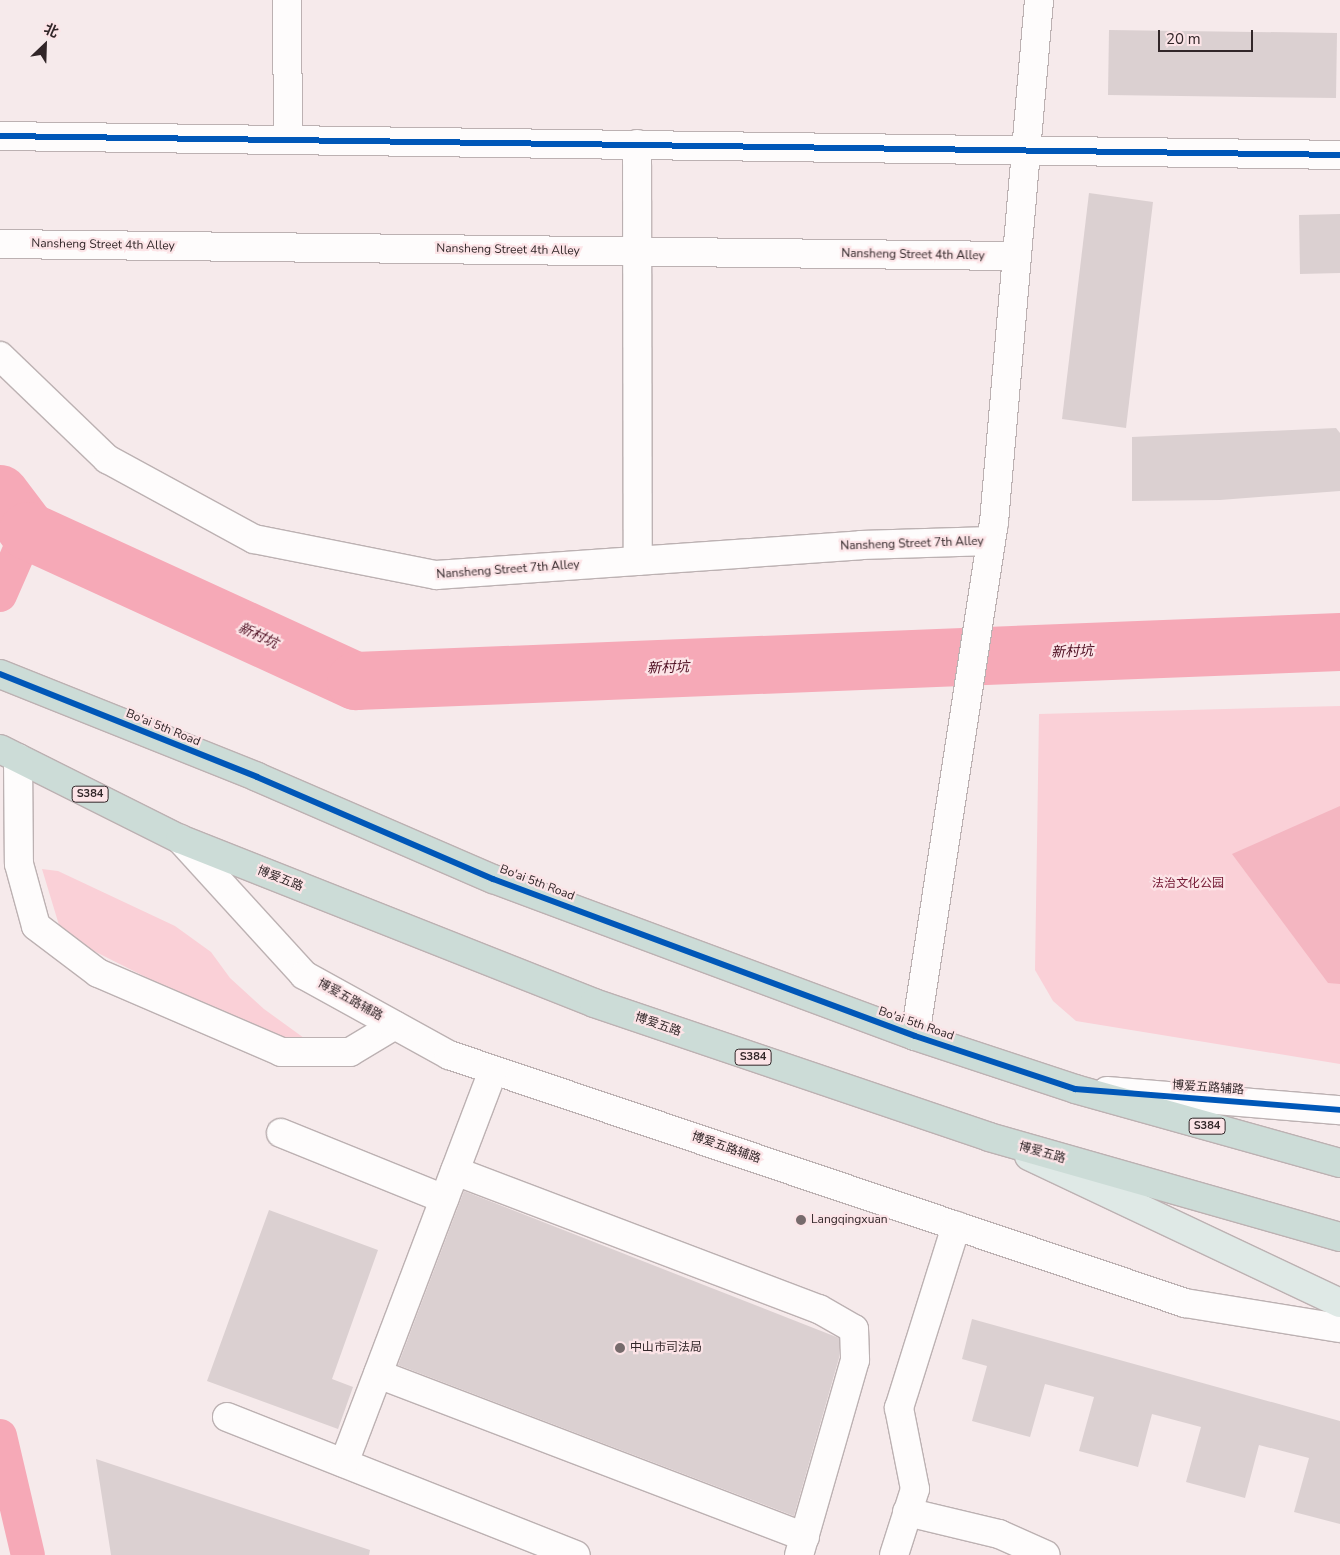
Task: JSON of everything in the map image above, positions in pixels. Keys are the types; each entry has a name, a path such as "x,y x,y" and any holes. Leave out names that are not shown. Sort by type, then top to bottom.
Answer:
{"highway":[{"name":"Bo'ai 5th Road","path":"5,677 257,777 493,879 915,1036 1075,1089"},
{"name":"博爱五路","path":"9,754 180,839 594,1003 989,1137 1340,1237"},
{"name":"S384","path":"1075,1089 1340,1163"}],"main road":[{"path":"989,1137 1340,1303"}],"street":[{"path":"287,0 288,140"},
{"path":"915,1036 991,541 1039,0"},
{"path":"0,136 1026,149 1340,155"},
{"path":"638,144 638,561"},
{"name":"Nansheng Street 4th Alley","path":"0,244 1017,256"},
{"name":"Nansheng Street 7th Alley","path":"0,356 107,459 254,539 436,576 861,545 991,541"},
{"path":"9,754 19,864 36,926 98,973 281,1052 350,1052 395,1025"},
{"name":"博爱五路辅路","path":"180,839 304,975 449,1055 1185,1303 1340,1328"},
{"path":"344,1464 493,1070"},
{"name":"博爱五路辅路","path":"1075,1089 1340,1110"},
{"path":"281,1132 444,1199"},
{"path":"378,1374 802,1546 855,1360 854,1329 819,1309 455,1171"},
{"path":"894,1555 915,1489 899,1408 956,1226"},
{"path":"227,1417 576,1555"},
{"path":"907,1512 999,1534 1046,1555"}],"green space":[{"name":"法治文化公园","path":"1340,706 1340,1064 1076,1021 1053,1001 1035,970 1039,714"},
{"path":"42,869 58,871 175,926 211,952 230,978 264,1009 315,1046 283,1046 62,935"}],"shaded area":[{"path":"1340,806 1340,984 1328,983 1232,854"}],"building":[{"path":"1109,30 1337,33 1336,98 1108,95"},
{"path":"1089,193 1153,202 1126,428 1062,419"},
{"path":"1340,214 1340,273 1300,274 1299,215"},
{"path":"1336,428 1340,433 1340,491 1220,500 1132,501 1132,437"},
{"name":"中山市司法局","path":"464,1191 839,1338 839,1358 794,1516 398,1365"},
{"path":"269,1210 378,1250 332,1379 353,1387 338,1429 207,1381"},
{"path":"972,1319 1340,1421 1340,1524 1294,1512 1309,1458 1259,1445 1245,1498 1186,1482 1201,1427 1152,1414 1138,1467 1079,1451 1094,1397 1045,1384 1030,1437 972,1421 987,1366 962,1359"},
{"path":"96,1459 370,1550 369,1555 111,1555"}],"waterway":[{"name":"新村坑","path":"0,494 28,531 356,681 1340,642"},
{"path":"0,595 28,531"},
{"path":"0,1436 28,1555"}],"cycle path":[{"path":"0,136 1340,155"},
{"path":"0,674 257,777 493,879 915,1036 1075,1089 1340,1110"}],"place":[{"name":"Langqingxuan","path":"801,1220"},
{"name":"中山市司法局","path":"620,1348"}]}
